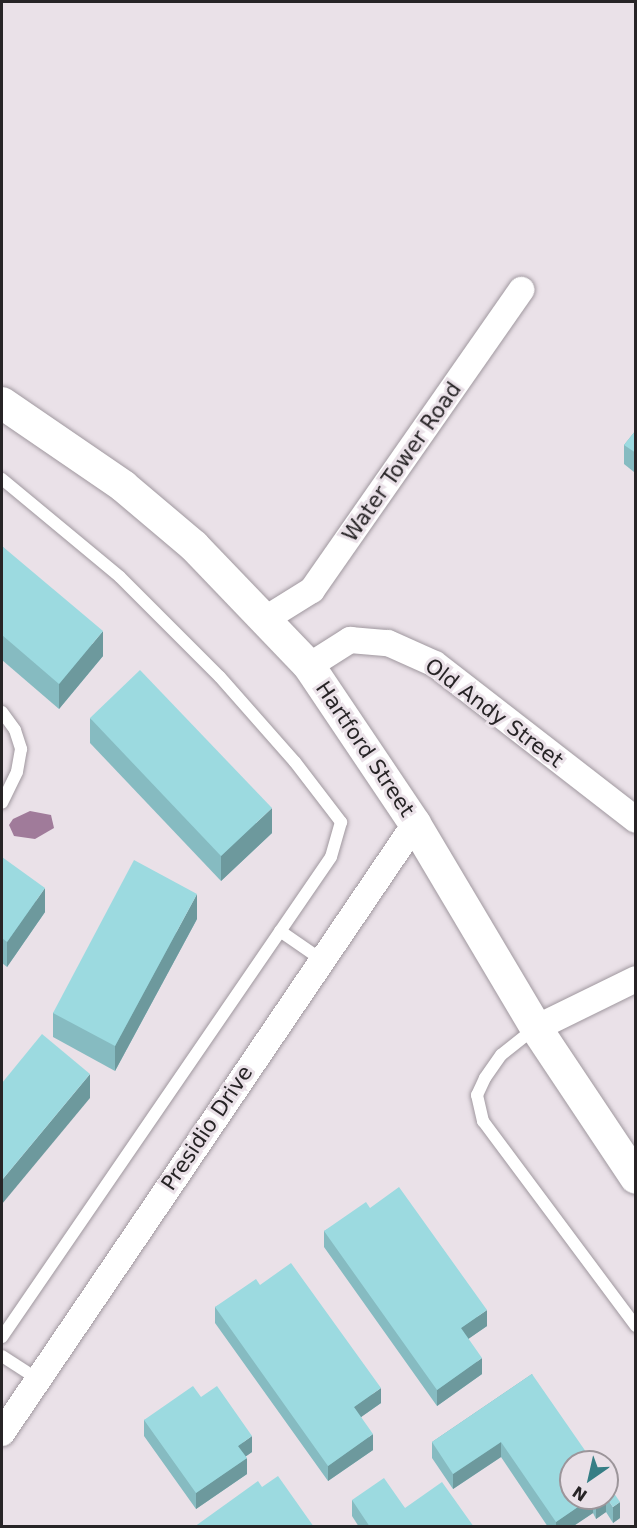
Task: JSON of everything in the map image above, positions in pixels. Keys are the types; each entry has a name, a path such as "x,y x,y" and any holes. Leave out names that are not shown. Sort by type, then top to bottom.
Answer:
{"street":[{"name":"Water Tower Road","path":"267,618 312,590 521,290"},
{"name":"Hartford Street","path":"2,404 123,486 194,546 267,618 309,666 415,824 536,1028 636,1178"},
{"name":"Old Andy Street","path":"309,666 350,640 388,643 435,664 636,820"},
{"name":"Presidio Drive","path":"4,1421 36,1378 415,824"},
{"path":"536,1028 636,979"}],"lane":[{"path":"2,479 120,577 212,669 295,762 340,822 331,857 2,1337"},
{"path":"2,711 15,730 21,749 17,772 2,803"},
{"path":"280,931 322,960"},
{"path":"536,1028 501,1056 485,1078 477,1095 483,1121 636,1326"},
{"path":"2,1356 36,1378"}],"shaded area":[{"path":"30,811 51,815 54,828 35,839 14,836 9,825 13,819"}],"building":[{"path":"636,430 636,453 624,445"},
{"path":"2,546 103,631 59,684 2,635"},
{"path":"140,670 272,808 221,856 90,718"},
{"path":"2,857 45,888 7,942 2,938"},
{"path":"134,860 197,894 115,1046 53,1013"},
{"path":"42,1034 90,1074 2,1180 2,1083"},
{"path":"399,1187 487,1310 461,1328 482,1358 437,1390 324,1231 366,1202 370,1208"},
{"path":"291,1263 381,1388 354,1407 373,1434 328,1466 215,1307 256,1279 260,1285"},
{"path":"532,1374 585,1450 559,1450 559,1510 574,1510 556,1522 501,1442 453,1474 432,1442"},
{"path":"193,1386 201,1397 217,1386 252,1436 238,1446 247,1458 196,1493 144,1420"},
{"path":"278,1476 314,1527 194,1527 258,1481 262,1487"},
{"path":"384,1478 405,1508 442,1482 474,1527 370,1527 352,1500"}]}
